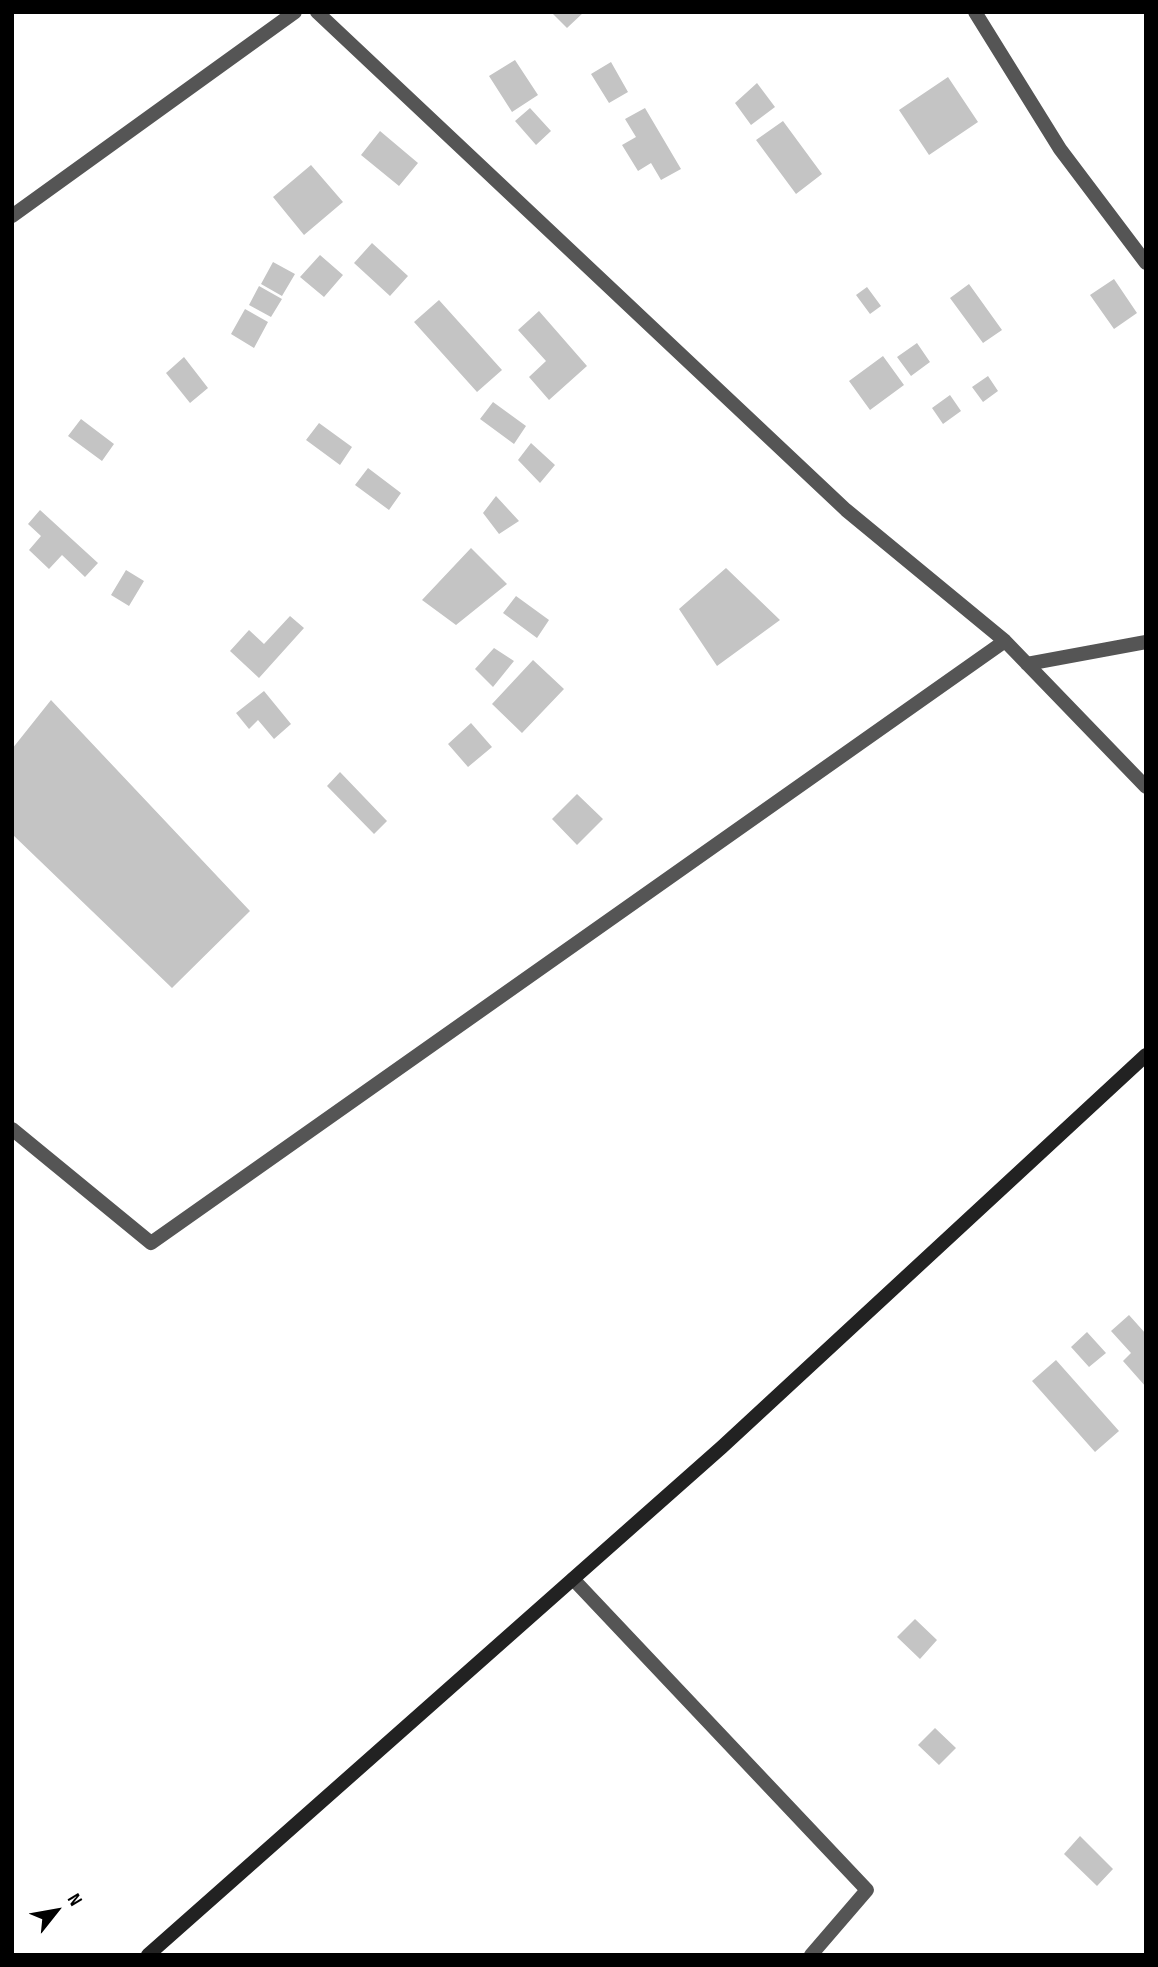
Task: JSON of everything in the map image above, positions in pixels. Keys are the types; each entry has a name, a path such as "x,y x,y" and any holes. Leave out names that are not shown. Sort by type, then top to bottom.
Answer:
{"main road":[{"path":"148,1955 742,1429 1146,1055"}],"street":[{"path":"12,216 295,12"},
{"path":"317,12 846,510 1005,641 1146,787"},
{"path":"975,12 1060,149 1146,263"},
{"path":"12,1129 151,1243 1005,641"},
{"path":"1027,664 1146,642"},
{"path":"573,1580 867,1890 811,1955"}],"building":[{"path":"551,12 584,12 567,28"},
{"path":"515,60 538,95 512,112 489,76"},
{"path":"611,62 628,92 609,103 591,74"},
{"path":"948,77 978,122 929,155 899,110"},
{"path":"757,83 775,107 751,125 735,103"},
{"path":"530,108 551,131 536,145 515,121"},
{"path":"645,108 681,169 661,180 651,163 638,171 622,145 636,137 625,119"},
{"path":"783,121 822,174 796,194 756,140"},
{"path":"380,131 418,163 399,186 361,155"},
{"path":"311,165 343,202 304,235 273,197"},
{"path":"372,243 408,276 390,296 354,263"},
{"path":"320,255 343,275 324,297 300,277"},
{"path":"273,262 295,274 282,296 261,284"},
{"path":"1114,279 1137,313 1114,329 1090,295"},
{"path":"969,284 1002,330 983,343 950,298"},
{"path":"259,286 282,299 271,317 249,305"},
{"path":"867,287 881,306 870,314 856,295"},
{"path":"439,300 502,370 477,392 414,322"},
{"path":"245,309 268,322 254,348 231,334"},
{"path":"539,311 587,366 549,400 529,377 546,361 518,330"},
{"path":"917,343 930,362 911,376 897,357"},
{"path":"883,356 904,385 870,410 849,381"},
{"path":"184,357 208,388 190,403 166,373"},
{"path":"988,376 998,391 983,402 972,387"},
{"path":"950,395 961,411 943,424 932,408"},
{"path":"493,402 526,426 514,444 480,419"},
{"path":"81,419 114,444 102,461 68,436"},
{"path":"319,423 352,447 340,465 306,440"},
{"path":"531,443 555,465 540,483 518,460"},
{"path":"368,468 401,493 389,510 355,485"},
{"path":"496,496 519,521 499,534 483,513"},
{"path":"40,510 98,563 85,577 62,555 49,569 29,550 41,536 28,524"},
{"path":"471,548 507,584 456,625 422,600"},
{"path":"726,568 780,620 717,666 679,609"},
{"path":"126,570 144,581 129,606 111,595"},
{"path":"516,596 549,620 537,638 503,613"},
{"path":"290,616 304,628 259,678 230,651 249,630 264,644"},
{"path":"494,648 514,661 493,687 475,669"},
{"path":"533,660 564,689 522,733 492,704"},
{"path":"264,691 291,724 274,739 258,720 249,729 236,713"},
{"path":"51,700 250,911 172,988 12,834 12,749"},
{"path":"471,723 492,747 468,767 448,744"},
{"path":"340,772 387,821 374,834 327,786"},
{"path":"577,794 603,819 577,845 552,819"},
{"path":"1129,1315 1146,1334 1146,1387 1123,1361 1131,1353 1111,1331"},
{"path":"1087,1332 1106,1353 1089,1367 1071,1347"},
{"path":"1056,1360 1119,1431 1095,1452 1032,1381"},
{"path":"915,1619 937,1640 920,1659 897,1637"},
{"path":"935,1728 956,1748 939,1765 918,1745"},
{"path":"1080,1836 1113,1869 1097,1886 1064,1854"}]}
